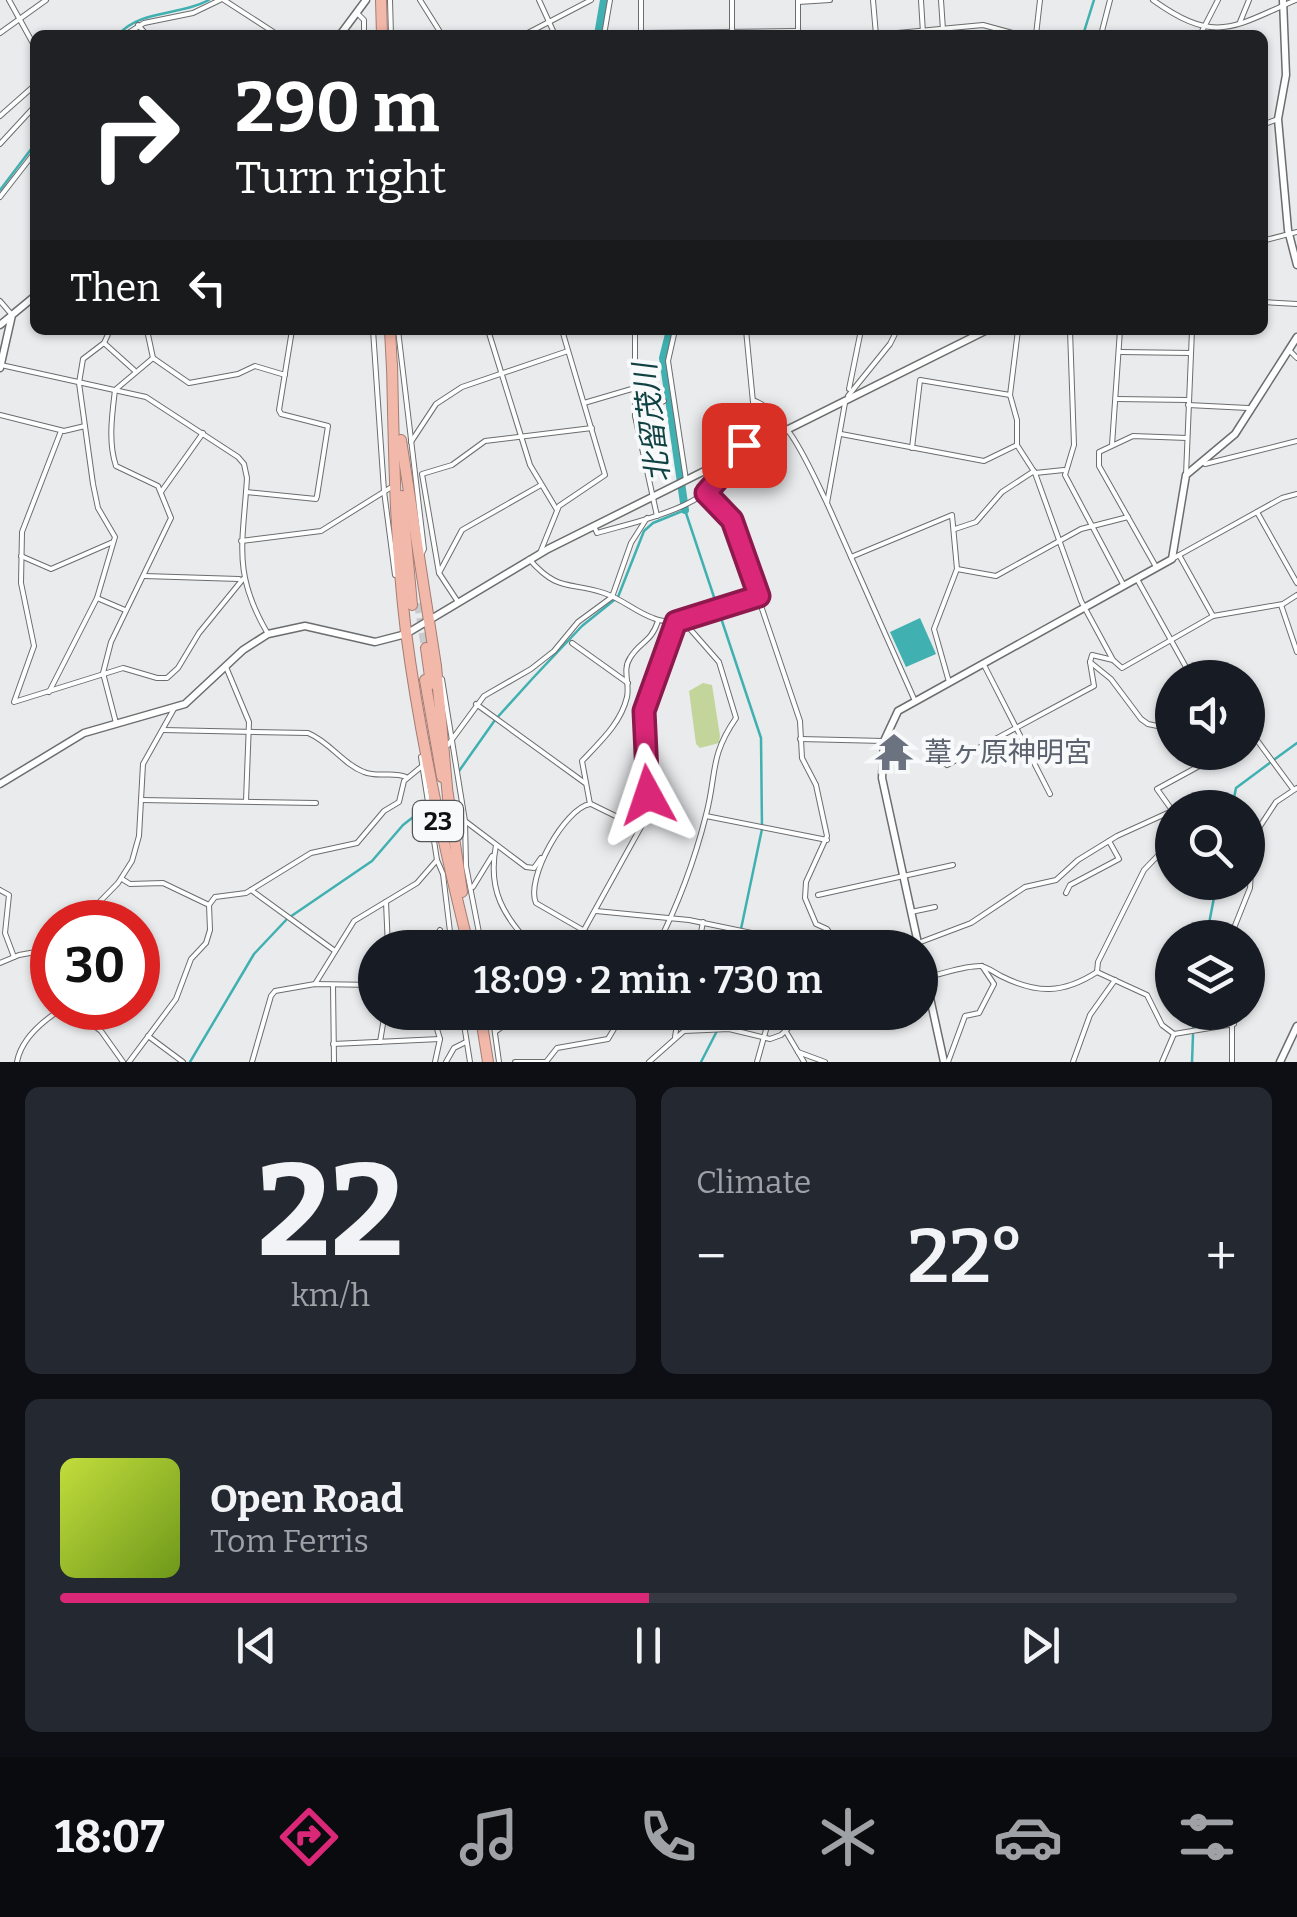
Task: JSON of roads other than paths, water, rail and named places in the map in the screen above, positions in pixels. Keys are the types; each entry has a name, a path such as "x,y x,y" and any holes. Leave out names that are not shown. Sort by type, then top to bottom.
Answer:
{"highway":[{"path":"381,0 382,30"},
{"path":"390,335 401,588 416,692"},
{"path":"392,364 416,604 406,441"},
{"path":"396,402 406,441 436,666"},
{"name":"23","path":"458,866 422,648 467,930"},
{"name":"23","path":"436,666 448,798"},
{"name":"23","path":"416,692 440,832 465,930"},
{"path":"483,1030 488,1062"}],"street":[{"path":"9,0 30,38"},
{"path":"0,33 46,0"},
{"path":"132,30 222,0 270,30"},
{"path":"344,30 366,0"},
{"path":"390,0 391,30"},
{"path":"420,0 439,30"},
{"path":"539,0 552,30"},
{"path":"534,30 591,0"},
{"path":"605,30 610,0"},
{"path":"641,0 642,30"},
{"path":"732,0 732,30"},
{"path":"798,30 798,1 830,0"},
{"path":"873,0 876,30"},
{"path":"921,0 923,30"},
{"path":"941,0 943,30 988,25 1004,30"},
{"path":"1037,30 1040,0"},
{"path":"1102,30 1110,0"},
{"path":"1154,0 1204,28 1219,30"},
{"path":"1204,28 1218,0"},
{"path":"1235,30 1249,0"},
{"path":"1240,22 1296,0"},
{"path":"1284,3 1286,75 1278,119 1297,265"},
{"path":"358,14 364,20 364,30"},
{"path":"138,25 142,30"},
{"path":"0,116 30,89"},
{"path":"0,144 30,111"},
{"path":"1268,122 1278,119"},
{"path":"0,197 30,158"},
{"path":"1268,240 1293,234"},
{"path":"0,326 30,300"},
{"path":"0,301 12,315"},
{"path":"1268,302 1297,304"},
{"path":"12,315 0,366 152,400 228,448 244,464 244,579 268,634"},
{"path":"48,692 97,598 114,542 98,508 79,383 83,359 104,343 108,335"},
{"path":"148,335 153,358 192,384 255,366 285,375"},
{"path":"246,492 316,499 317,496 328,426 280,412 291,335"},
{"path":"374,335 393,564 401,588"},
{"path":"398,335 406,441 424,549 420,555"},
{"path":"489,335 530,465 557,510"},
{"path":"540,553 557,510 606,475 563,335"},
{"path":"635,335 635,416 657,516"},
{"path":"674,335 668,361 683,482"},
{"path":"746,335 754,430 746,449"},
{"path":"827,504 859,335"},
{"path":"847,400 894,335"},
{"path":"0,784 61,745 116,723 175,707 201,692 243,650 268,634 305,626 375,642 406,634 540,553 977,335"},
{"path":"1017,335 1010,396 1017,420 1017,445 1034,472 1084,608 1112,660 1122,668 1213,616 1281,604 1297,596"},
{"path":"1070,335 1074,445 1064,470 1124,586"},
{"path":"1112,446 1120,335"},
{"path":"1192,335 1186,476 1175,557 1213,616"},
{"path":"1186,476 1229,440 1297,337"},
{"path":"104,343 135,371"},
{"path":"1289,350 1297,358"},
{"path":"406,441 436,404 462,387 568,351"},
{"path":"1118,352 1191,354"},
{"path":"116,723 103,673 111,642 171,518 158,486 116,466 112,428 115,390 153,358"},
{"path":"912,448 920,380 1010,396"},
{"path":"584,404 635,388"},
{"path":"1116,398 1251,408"},
{"path":"753,400 761,403 799,447 915,701"},
{"path":"635,416 664,401"},
{"path":"0,416 61,431 85,426"},
{"path":"458,602 439,573 422,474 452,466 485,441 592,428"},
{"path":"61,431 22,532 21,583 34,646 14,702 123,668 157,678 172,675 199,632 244,579"},
{"path":"160,492 204,433"},
{"path":"841,434 984,461 1017,445"},
{"path":"1156,568 1099,466 1098,452 1133,436 1187,438"},
{"path":"1202,460 1205,464 1297,441"},
{"path":"594,526 597,533 689,503 706,493 720,477 721,462"},
{"path":"955,528 976,522 1002,492 1034,472 1064,470"},
{"path":"439,573 462,530 542,485"},
{"path":"241,542 321,531 387,490"},
{"path":"706,493 732,520 800,722 804,764 816,784 827,840 810,870 805,898 816,924 828,930"},
{"path":"915,930 882,778 884,741 898,711 1282,498 1297,494"},
{"path":"1257,512 1297,583"},
{"path":"851,557 949,514 955,528 957,569 934,629 950,682"},
{"path":"957,569 996,576 1093,526 1128,517"},
{"path":"448,746 476,704 542,660 578,622 615,598 631,544 647,518"},
{"path":"20,556 51,569 114,542"},
{"path":"529,560 544,576 561,585 615,598 658,621 676,622 759,596"},
{"path":"144,576 244,579"},
{"path":"1137,579 1181,660"},
{"path":"97,598 126,611"},
{"path":"1281,604 1297,652"},
{"path":"664,930 706,816 715,756 736,718 719,662 684,620"},
{"path":"590,804 582,761 610,733 626,702 629,659 651,638 658,621"},
{"path":"586,930 648,808 646,701 676,622"},
{"path":"572,643 628,683"},
{"path":"946,765 1094,686 1091,658 1104,644"},
{"path":"1091,658 1112,660"},
{"path":"1091,658 1141,719 1155,725"},
{"path":"982,664 1050,794"},
{"path":"436,666 446,694 465,821 466,866 479,930"},
{"path":"226,667 241,697 250,729 245,764 246,801"},
{"path":"416,692 415,709 450,930"},
{"path":"476,704 585,783"},
{"path":"101,900 122,879 136,848 143,764 175,707"},
{"path":"163,730 308,733 364,772 406,777"},
{"path":"800,739 884,741"},
{"path":"1265,750 1295,789 1276,802 1265,819"},
{"path":"100,1030 126,1062 176,998 191,959 208,937 209,905 214,897 250,890 311,852 357,843 384,811 399,802 406,777 420,767"},
{"path":"1158,790 1191,770"},
{"path":"140,800 316,803"},
{"path":"590,804 640,828"},
{"path":"584,930 533,898 533,884 545,855 575,811 590,804"},
{"path":"706,816 827,840"},
{"path":"938,938 980,918 1025,887 1056,880 1078,860 1155,819"},
{"path":"458,822 465,821"},
{"path":"465,821 495,849 530,869 545,855"},
{"path":"1066,893 1070,885 1119,859 1109,841"},
{"path":"472,889 495,849"},
{"path":"495,849 499,903 519,930"},
{"path":"1097,972 1098,962 1144,870 1155,859"},
{"path":"315,984 354,921 417,883 437,860"},
{"path":"818,895 953,865"},
{"path":"122,879 130,884 163,883 209,905"},
{"path":"0,890 8,896 5,933 14,957"},
{"path":"250,890 335,951"},
{"path":"386,902 387,930"},
{"path":"911,912 935,907"},
{"path":"596,911 740,930"},
{"path":"701,930 702,922"},
{"path":"0,963 30,954"},
{"path":"938,975 982,966 1038,990 1070,987 1097,972"},
{"path":"946,1062 965,1016 979,1013 994,984 982,966"},
{"path":"1097,972 1147,995 1162,1025 1174,1034 1198,1030"},
{"path":"1073,1062 1090,1015 1115,980"},
{"path":"252,1062 273,994 315,984 358,986"},
{"path":"333,985 334,1062"},
{"path":"1280,1062 1297,1026"},
{"path":"938,1028 946,1062"},
{"path":"649,1062 675,1036 689,1030 718,1029 763,1038 775,1038 786,1030 804,1062"},
{"path":"17,1062 24,1043 36,1030"},
{"path":"380,1042 382,1030"},
{"path":"436,1062 440,1040 437,1030"},
{"path":"465,1030 470,1062"},
{"path":"498,1030 500,1062"},
{"path":"515,1062 546,1062 558,1048 608,1039 613,1030"},
{"path":"675,1036 676,1030"},
{"path":"756,1062 765,1030"},
{"path":"1232,1062 1234,1030"},
{"path":"1162,1062 1174,1034"},
{"path":"148,1036 183,1062"},
{"path":"334,1044 440,1040"},
{"path":"446,1062 454,1048 467,1042"},
{"path":"798,1052 825,1062"}],"water":[{"path":"920,618 936,654 906,667 890,632"}],"waterway":[{"path":"124,30 149,17 209,0"},
{"name":"北留茂川","path":"599,30 604,0"},
{"path":"1085,30 1094,0"},
{"path":"0,190 30,151"},
{"name":"北留茂川","path":"669,335 663,358 685,510"},
{"path":"459,771 495,720 533,678 582,626 618,597 644,531 653,523 685,510 761,738 762,829 741,930"},
{"path":"1275,759 1297,743"},
{"path":"1236,790 1271,762"},
{"path":"190,1062 254,954 287,919 372,861 403,825 426,807"},
{"path":"1210,920 1214,900"},
{"path":"701,1062 717,1030"},
{"path":"1192,1062 1193,1035"}],"tunnel":[{"path":"419,603 426,648"}],"place":[{"name":"葦ヶ原神明宮","path":"894,752"}]}
